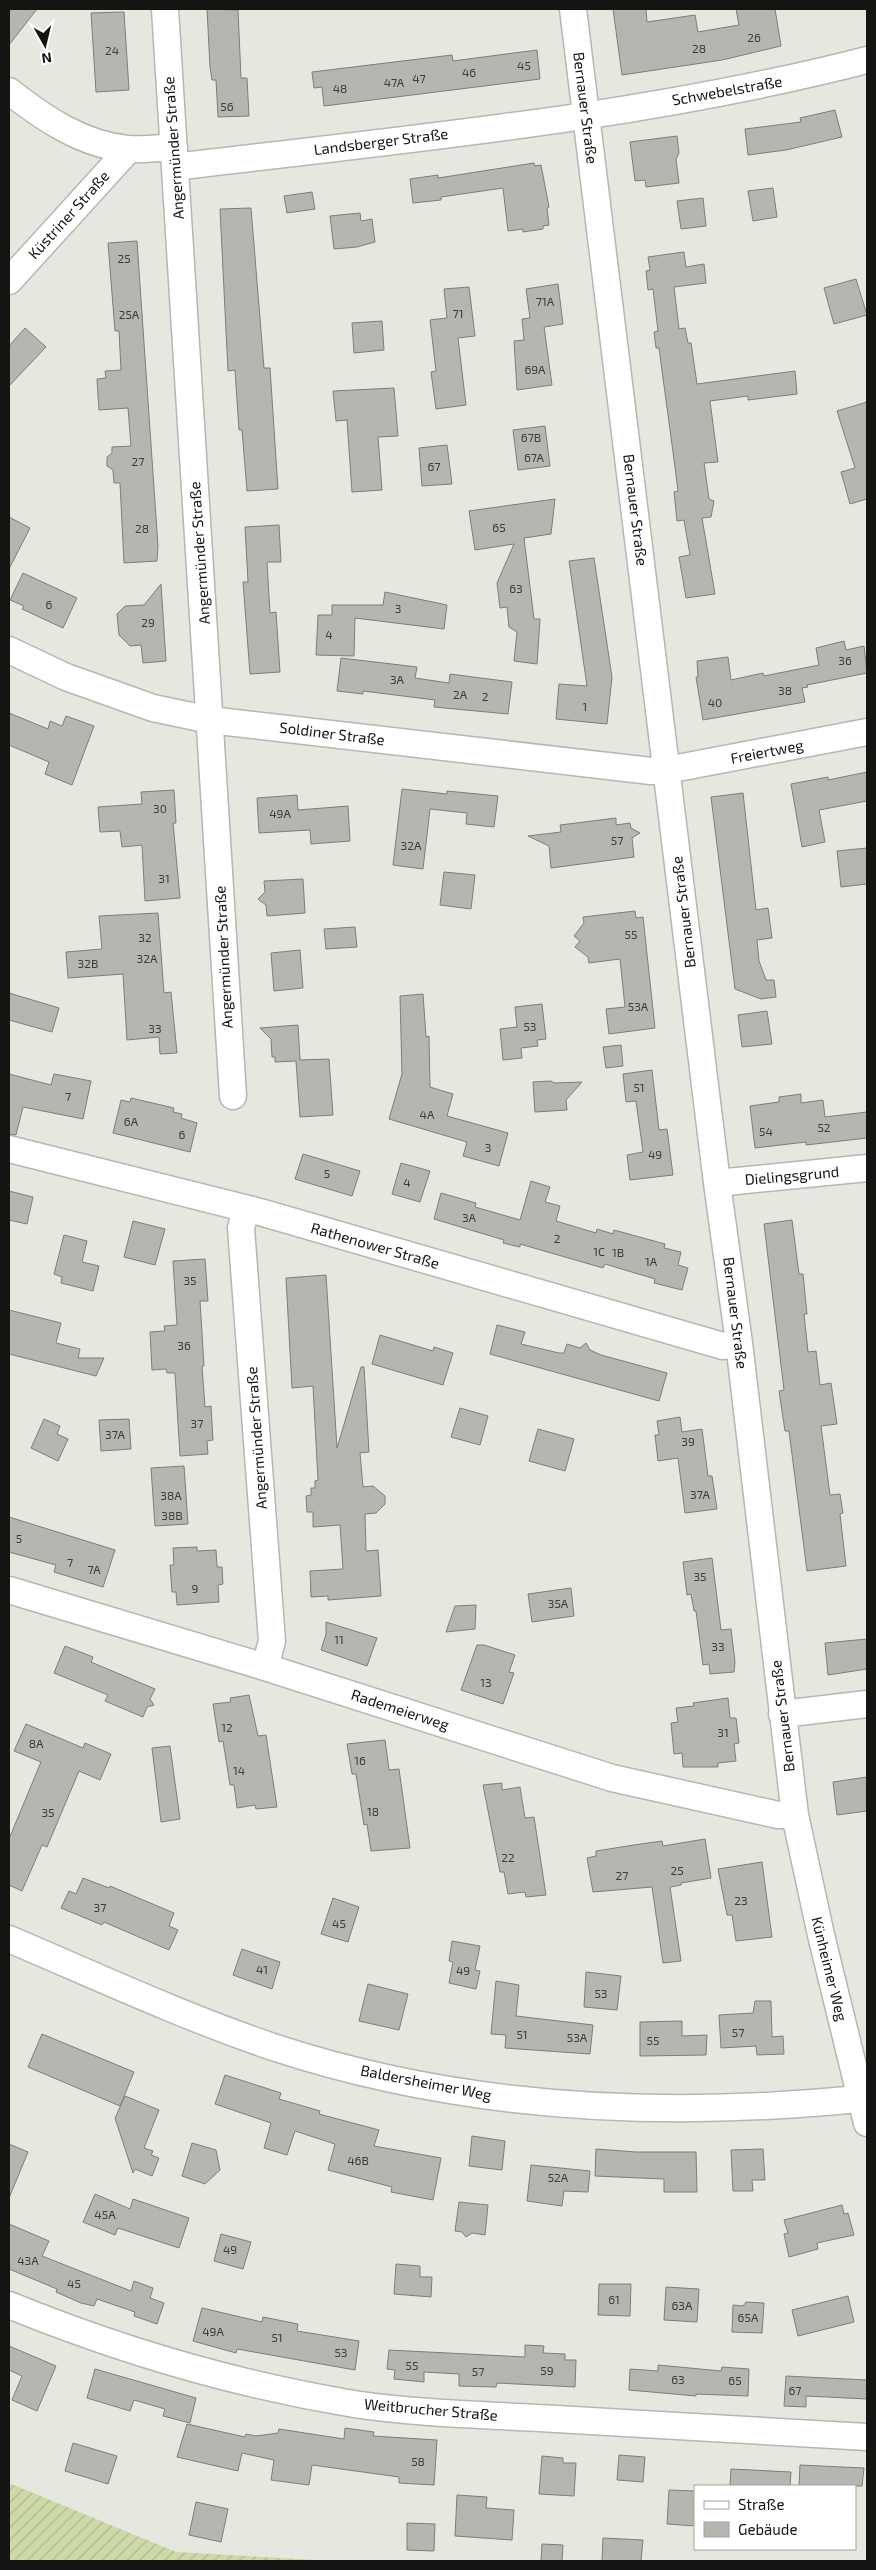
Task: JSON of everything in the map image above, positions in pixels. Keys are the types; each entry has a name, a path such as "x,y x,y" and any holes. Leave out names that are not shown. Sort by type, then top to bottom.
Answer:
{"street":[{"name":"Angermünder Straße","path":"165,9 233,1096"},
{"name":"Bernauer Straße","path":"573,9 717,1183 739,1343 794,1815"},
{"name":"Schwebelstraße","path":"586,116 781,82 867,60"},
{"name":"Landsberger Straße","path":"9,91 62,127 102,144 175,157 586,116"},
{"name":"Küstriner Straße","path":"9,281 129,149"},
{"name":"Soldiner Straße","path":"9,650 66,677 153,708 210,720 459,750 651,771 667,770"},
{"name":"Freiertweg","path":"667,770 867,732"},
{"name":"Rathenower Straße","path":"9,1149 246,1209 722,1346 739,1343"},
{"name":"Dielingsgrund","path":"717,1183 867,1168"},
{"name":"Angermünder Straße","path":"246,1209 241,1228 272,1641 265,1667"},
{"name":"Rademeierweg","path":"9,1590 265,1667 612,1778 778,1816 794,1815"},
{"path":"782,1714 867,1704"},
{"name":"Künheimer Weg","path":"794,1815 820,1935 865,2106"},
{"name":"Baldersheimer Weg","path":"9,1939 136,1992 164,2007 219,2028 310,2058 397,2080 489,2096 589,2107 709,2109 865,2106"},
{"name":"Weitbrucher Straße","path":"9,2305 115,2346 190,2370 274,2390 357,2404 444,2413 867,2437"}],"green space":[{"path":"9,2483 176,2552 334,2561 9,2561"}],"building":[{"path":"9,9 37,9 9,45"},
{"path":"207,9 238,10 241,78 247,78 249,116 218,117 216,80 212,80 210,67"},
{"path":"613,9 646,9 647,22 695,15 698,32 739,25 736,9 775,9 781,46 722,60 622,75"},
{"path":"124,12 129,90 96,92 91,13"},
{"path":"537,50 540,79 324,106 322,87 314,88 312,72 452,55 453,61"},
{"path":"835,110 842,137 786,150 748,155 745,129 801,122 800,118"},
{"path":"677,136 679,153 676,159 679,183 646,187 645,180 635,181 630,142"},
{"path":"534,163 535,166 541,165 549,207 547,208 549,225 543,226 543,229 523,232 523,229 508,231 503,188 441,197 441,200 413,203 410,179 438,175 438,178"},
{"path":"773,188 777,217 753,221 748,191"},
{"path":"312,192 315,209 287,213 284,196"},
{"path":"703,198 706,226 681,229 677,201"},
{"path":"251,208 264,368 270,368 278,489 247,491 242,430 239,430 235,370 228,371 220,209"},
{"path":"360,213 361,221 372,219 375,242 357,247 334,249 330,216"},
{"path":"137,241 158,546 157,561 124,563 120,483 114,483 113,470 107,466 107,457 112,453 112,447 131,446 128,408 99,410 97,379 106,378 105,371 121,370 119,331 115,331 108,243"},
{"path":"684,252 686,267 704,264 706,283 674,287 679,329 685,328 688,343 691,343 697,384 795,371 797,394 748,400 748,396 710,401 718,462 704,463 709,499 714,501 711,517 702,518 715,594 686,598 679,557 690,555 684,520 677,521 674,492 678,491 659,348 656,348 654,332 658,331 653,289 648,290 646,271 650,270 648,257"},
{"path":"856,279 867,315 834,324 824,288"},
{"path":"558,284 563,324 544,327 552,385 517,390 514,341 524,340 522,319 530,318 526,289"},
{"path":"469,287 475,336 458,338 466,405 436,409 431,372 436,371 430,320 447,318 444,289"},
{"path":"382,321 384,350 354,353 352,323"},
{"path":"25,328 46,347 9,386 9,346"},
{"path":"394,388 398,436 378,437 382,490 352,492 347,420 336,421 333,391"},
{"path":"867,402 867,499 850,504 841,472 855,468 837,411"},
{"path":"545,426 550,466 518,470 513,430"},
{"path":"447,445 452,484 422,486 419,448"},
{"path":"555,499 551,534 524,538 534,619 540,619 537,664 514,661 517,632 509,627 507,607 500,608 497,583 514,544 475,550 469,511"},
{"path":"9,517 30,528 9,569"},
{"path":"279,525 281,562 267,562 270,613 276,612 280,672 250,674 243,582 248,582 245,527"},
{"path":"594,558 612,677 607,724 556,719 559,684 587,686 569,561"},
{"path":"23,573 77,598 63,628 22,609 24,606 10,600"},
{"path":"161,584 166,661 143,663 141,645 130,646 119,635 117,614 125,606 144,605"},
{"path":"385,592 447,605 444,629 355,618 354,656 316,655 318,615 332,615 332,605 383,605"},
{"path":"844,641 846,650 864,646 867,673 807,685 808,687 802,688 805,702 703,720 696,677 698,677 697,661 728,657 731,680 763,673 764,676 819,665 816,648"},
{"path":"341,658 417,667 415,678 449,683 450,674 512,682 508,714 434,707 435,700 363,691 363,694 337,691"},
{"path":"9,713 48,729 50,721 62,726 66,716 94,726 72,785 45,774 49,762 9,745"},
{"path":"867,772 867,801 819,810 825,842 802,847 791,784 828,777 828,780"},
{"path":"402,789 447,794 447,791 498,796 494,827 466,824 467,813 430,809 423,869 393,865"},
{"path":"174,790 176,823 173,823 180,898 145,901 142,845 122,847 120,831 100,832 98,807 142,804 141,792"},
{"path":"743,793 756,910 768,908 772,938 757,940 759,961 766,980 774,980 776,997 761,999 735,989 711,797"},
{"path":"297,795 298,810 348,806 350,841 311,844 310,830 259,833 257,798"},
{"path":"616,818 616,825 630,823 631,828 640,833 632,838 634,857 551,868 549,846 528,836 561,832 560,825"},
{"path":"867,848 867,884 841,887 837,851"},
{"path":"444,872 475,875 471,909 440,905"},
{"path":"303,879 305,913 267,916 266,905 258,899 265,892 264,881"},
{"path":"635,911 636,918 643,917 655,1028 609,1034 606,1009 625,1007 620,959 589,963 588,957 575,947 580,941 574,936 584,923 583,917"},
{"path":"158,913 164,993 171,992 177,1053 160,1054 159,1037 127,1040 123,974 68,978 66,952 102,949 99,916"},
{"path":"355,927 357,947 326,949 324,929"},
{"path":"300,950 303,988 274,991 271,953"},
{"path":"9,993 59,1008 52,1032 9,1020"},
{"path":"423,994 426,1037 429,1036 430,1087 453,1094 447,1116 508,1133 499,1166 463,1156 467,1142 389,1119 402,1074 400,996"},
{"path":"542,1004 546,1039 537,1040 538,1046 521,1048 522,1058 503,1060 500,1029 517,1027 515,1007"},
{"path":"767,1011 772,1044 742,1047 738,1015"},
{"path":"298,1025 300,1060 329,1059 333,1115 300,1117 296,1061 275,1062 275,1057 272,1057 271,1039 260,1028"},
{"path":"621,1045 623,1066 606,1068 603,1047"},
{"path":"652,1070 659,1130 667,1129 673,1175 630,1180 627,1155 643,1152 636,1101 626,1102 623,1074"},
{"path":"9,1074 51,1085 54,1074 91,1081 83,1119 23,1107 16,1135 9,1134"},
{"path":"551,1081 554,1083 582,1082 566,1100 567,1110 535,1112 533,1082"},
{"path":"801,1094 801,1103 823,1100 825,1117 867,1112 867,1138 806,1145 806,1142 755,1148 750,1106 779,1102 779,1097"},
{"path":"131,1098 174,1108 173,1112 182,1114 181,1118 197,1123 190,1152 113,1133 121,1100 130,1102"},
{"path":"303,1154 360,1171 352,1196 295,1179"},
{"path":"401,1163 430,1171 420,1202 392,1194"},
{"path":"531,1181 550,1187 545,1202 560,1206 556,1221 596,1233 597,1229 613,1234 614,1230 665,1244 664,1248 681,1252 678,1265 688,1268 682,1290 654,1283 655,1279 605,1264 603,1268 520,1244 520,1247 503,1243 504,1240 434,1219 441,1193 476,1203 475,1207 520,1220"},
{"path":"9,1191 33,1197 27,1224 9,1220"},
{"path":"792,1220 799,1274 803,1274 807,1314 804,1314 808,1352 816,1351 820,1385 831,1383 837,1424 821,1426 830,1495 840,1494 843,1513 840,1514 846,1566 807,1571 789,1431 785,1431 779,1391 784,1390 764,1224"},
{"path":"133,1221 165,1229 155,1265 124,1257"},
{"path":"64,1235 87,1241 82,1262 99,1266 93,1291 61,1283 62,1277 54,1274"},
{"path":"205,1259 208,1301 200,1301 204,1366 202,1366 205,1407 211,1406 213,1440 207,1441 208,1454 180,1456 175,1373 167,1373 166,1369 152,1370 150,1332 165,1331 164,1326 177,1325 173,1261"},
{"path":"326,1275 337,1448 361,1367 364,1367 369,1452 360,1453 363,1487 373,1486 385,1496 385,1504 376,1513 365,1514 366,1551 378,1550 381,1596 328,1600 328,1596 311,1597 310,1571 343,1569 340,1525 313,1527 313,1512 307,1512 306,1496 311,1495 311,1488 315,1488 315,1481 318,1480 313,1386 292,1388 286,1278"},
{"path":"9,1310 61,1323 56,1343 80,1349 78,1358 104,1358 96,1376 9,1354"},
{"path":"497,1325 525,1332 521,1344 564,1353 567,1344 580,1348 586,1343 590,1350 601,1355 667,1373 659,1401 490,1354"},
{"path":"380,1335 433,1351 434,1347 453,1353 443,1385 372,1364"},
{"path":"460,1408 488,1416 480,1445 451,1437"},
{"path":"680,1417 682,1432 702,1429 708,1476 712,1476 717,1509 685,1513 678,1458 658,1461 655,1435 659,1435 657,1421"},
{"path":"44,1419 60,1426 57,1434 68,1439 58,1461 31,1448"},
{"path":"129,1419 131,1449 101,1451 99,1420"},
{"path":"538,1429 574,1439 565,1471 529,1461"},
{"path":"184,1466 188,1524 155,1526 151,1468"},
{"path":"9,1517 115,1550 103,1587 54,1572 56,1565 9,1552"},
{"path":"197,1547 197,1551 216,1550 217,1567 222,1567 223,1584 218,1585 219,1602 177,1605 176,1592 172,1592 170,1565 174,1565 173,1548"},
{"path":"712,1558 721,1630 731,1629 735,1662 734,1672 710,1674 709,1664 703,1665 696,1611 694,1611 691,1594 687,1595 683,1562"},
{"path":"571,1588 574,1616 532,1622 528,1594"},
{"path":"476,1605 475,1629 446,1632 455,1606"},
{"path":"326,1622 377,1638 367,1666 321,1650 326,1634"},
{"path":"867,1639 867,1669 828,1675 825,1643"},
{"path":"477,1645 484,1645 515,1655 509,1672 514,1673 503,1704 461,1690"},
{"path":"65,1646 93,1657 91,1662 155,1689 150,1699 154,1705 147,1707 143,1717 105,1701 108,1695 54,1673"},
{"path":"249,1695 258,1736 266,1735 277,1807 256,1809 255,1805 237,1808 234,1785 230,1785 223,1741 219,1742 213,1704 231,1702 230,1698"},
{"path":"728,1698 730,1718 736,1718 739,1743 734,1744 736,1761 718,1763 718,1767 683,1767 682,1753 674,1754 671,1723 678,1722 676,1708 694,1706 693,1703"},
{"path":"26,1724 83,1748 85,1743 111,1754 100,1780 79,1771 47,1847 42,1845 22,1891 9,1885 9,1839 41,1762 14,1751"},
{"path":"385,1740 389,1770 399,1769 410,1848 371,1851 367,1824 364,1825 356,1774 352,1774 347,1744"},
{"path":"170,1746 180,1819 161,1822 152,1748"},
{"path":"867,1777 867,1811 837,1815 833,1782"},
{"path":"502,1783 502,1790 520,1787 525,1818 534,1817 546,1895 526,1897 525,1892 508,1894 504,1872 500,1872 483,1785"},
{"path":"705,1839 711,1878 681,1883 681,1885 670,1887 681,1961 663,1963 652,1887 593,1892 587,1858 596,1856 596,1851 662,1841 663,1846"},
{"path":"762,1862 772,1937 736,1941 732,1915 727,1915 718,1869"},
{"path":"83,1878 109,1888 110,1886 174,1913 169,1926 178,1930 169,1950 104,1922 102,1925 61,1908 69,1891 76,1894"},
{"path":"333,1898 359,1907 348,1942 321,1934"},
{"path":"452,1941 480,1946 475,1970 480,1971 476,1989 449,1983 453,1962 449,1961"},
{"path":"242,1949 280,1962 272,1989 233,1975"},
{"path":"586,1972 621,1976 617,2010 584,2007"},
{"path":"496,1981 519,1985 516,2016 593,2025 590,2054 505,2048 506,2035 491,2034"},
{"path":"368,1984 408,1994 399,2030 359,2021"},
{"path":"755,2001 771,2001 772,2037 783,2036 784,2054 757,2055 756,2046 721,2048 719,2015 753,2013"},
{"path":"682,2021 682,2036 707,2035 706,2055 640,2056 640,2022"},
{"path":"42,2034 134,2072 120,2106 28,2067"},
{"path":"225,2075 281,2093 279,2099 320,2111 319,2114 379,2130 374,2146 441,2158 433,2200 391,2192 392,2187 328,2170 335,2144 295,2131 287,2155 264,2148 271,2123 215,2104"},
{"path":"125,2096 159,2110 144,2148 153,2151 151,2155 159,2158 152,2176 135,2169 133,2173 115,2118"},
{"path":"472,2136 505,2141 502,2170 469,2166"},
{"path":"192,2143 216,2150 220,2170 205,2184 182,2176"},
{"path":"9,2144 28,2152 9,2198"},
{"path":"596,2149 636,2152 696,2152 697,2192 664,2192 664,2179 595,2176"},
{"path":"763,2149 765,2180 752,2180 753,2191 733,2191 731,2150"},
{"path":"531,2165 590,2171 588,2192 564,2191 562,2206 527,2201"},
{"path":"95,2194 130,2209 133,2199 189,2218 179,2248 118,2228 115,2235 83,2222"},
{"path":"459,2202 488,2205 485,2235 472,2233 466,2237 462,2232 455,2231"},
{"path":"842,2205 844,2214 848,2213 854,2235 817,2243 818,2249 789,2257 784,2234 788,2233 784,2220"},
{"path":"9,2224 49,2241 42,2256 131,2291 134,2281 153,2288 150,2298 164,2303 157,2324 134,2316 135,2312 97,2299 94,2306 81,2303 56,2292 57,2289 9,2269"},
{"path":"221,2234 251,2242 243,2269 214,2261"},
{"path":"396,2264 420,2266 420,2277 432,2277 431,2297 394,2294"},
{"path":"599,2284 631,2284 630,2316 598,2315"},
{"path":"666,2287 699,2289 697,2322 664,2320"},
{"path":"848,2296 854,2322 798,2336 792,2310"},
{"path":"746,2302 764,2303 762,2333 732,2332 733,2305 743,2306"},
{"path":"202,2308 262,2322 263,2317 298,2324 297,2331 359,2341 355,2370 237,2349 236,2353 193,2341"},
{"path":"525,2345 544,2346 543,2353 565,2354 565,2360 576,2360 575,2387 497,2383 496,2387 459,2386 459,2374 424,2372 424,2382 394,2379 395,2370 387,2369 389,2350 525,2357"},
{"path":"9,2346 56,2366 37,2411 12,2400 22,2376 9,2370"},
{"path":"658,2365 721,2371 722,2367 749,2369 748,2396 696,2394 696,2396 629,2390 630,2369 658,2371"},
{"path":"95,2369 196,2398 190,2423 163,2416 165,2409 134,2400 130,2411 87,2398"},
{"path":"786,2376 867,2380 867,2399 806,2396 806,2407 784,2406"},
{"path":"187,2424 245,2437 246,2434 256,2436 278,2433 279,2429 344,2439 345,2428 374,2432 373,2436 437,2440 434,2485 399,2483 399,2477 312,2465 309,2485 271,2480 274,2460 242,2453 238,2471 177,2457"},
{"path":"73,2443 117,2456 108,2484 65,2471"},
{"path":"619,2455 645,2457 643,2482 617,2480"},
{"path":"542,2456 563,2458 563,2463 576,2463 574,2496 539,2494"},
{"path":"800,2465 864,2468 862,2486 799,2485"},
{"path":"731,2469 791,2472 790,2485 730,2485"},
{"path":"669,2490 694,2491 694,2526 667,2524"},
{"path":"457,2495 487,2497 486,2508 514,2510 512,2540 455,2536"},
{"path":"196,2502 228,2509 221,2542 189,2535"},
{"path":"407,2523 435,2524 434,2551 407,2550"},
{"path":"603,2538 643,2540 641,2561 602,2561"},
{"path":"542,2544 563,2545 562,2561 541,2561"}]}
